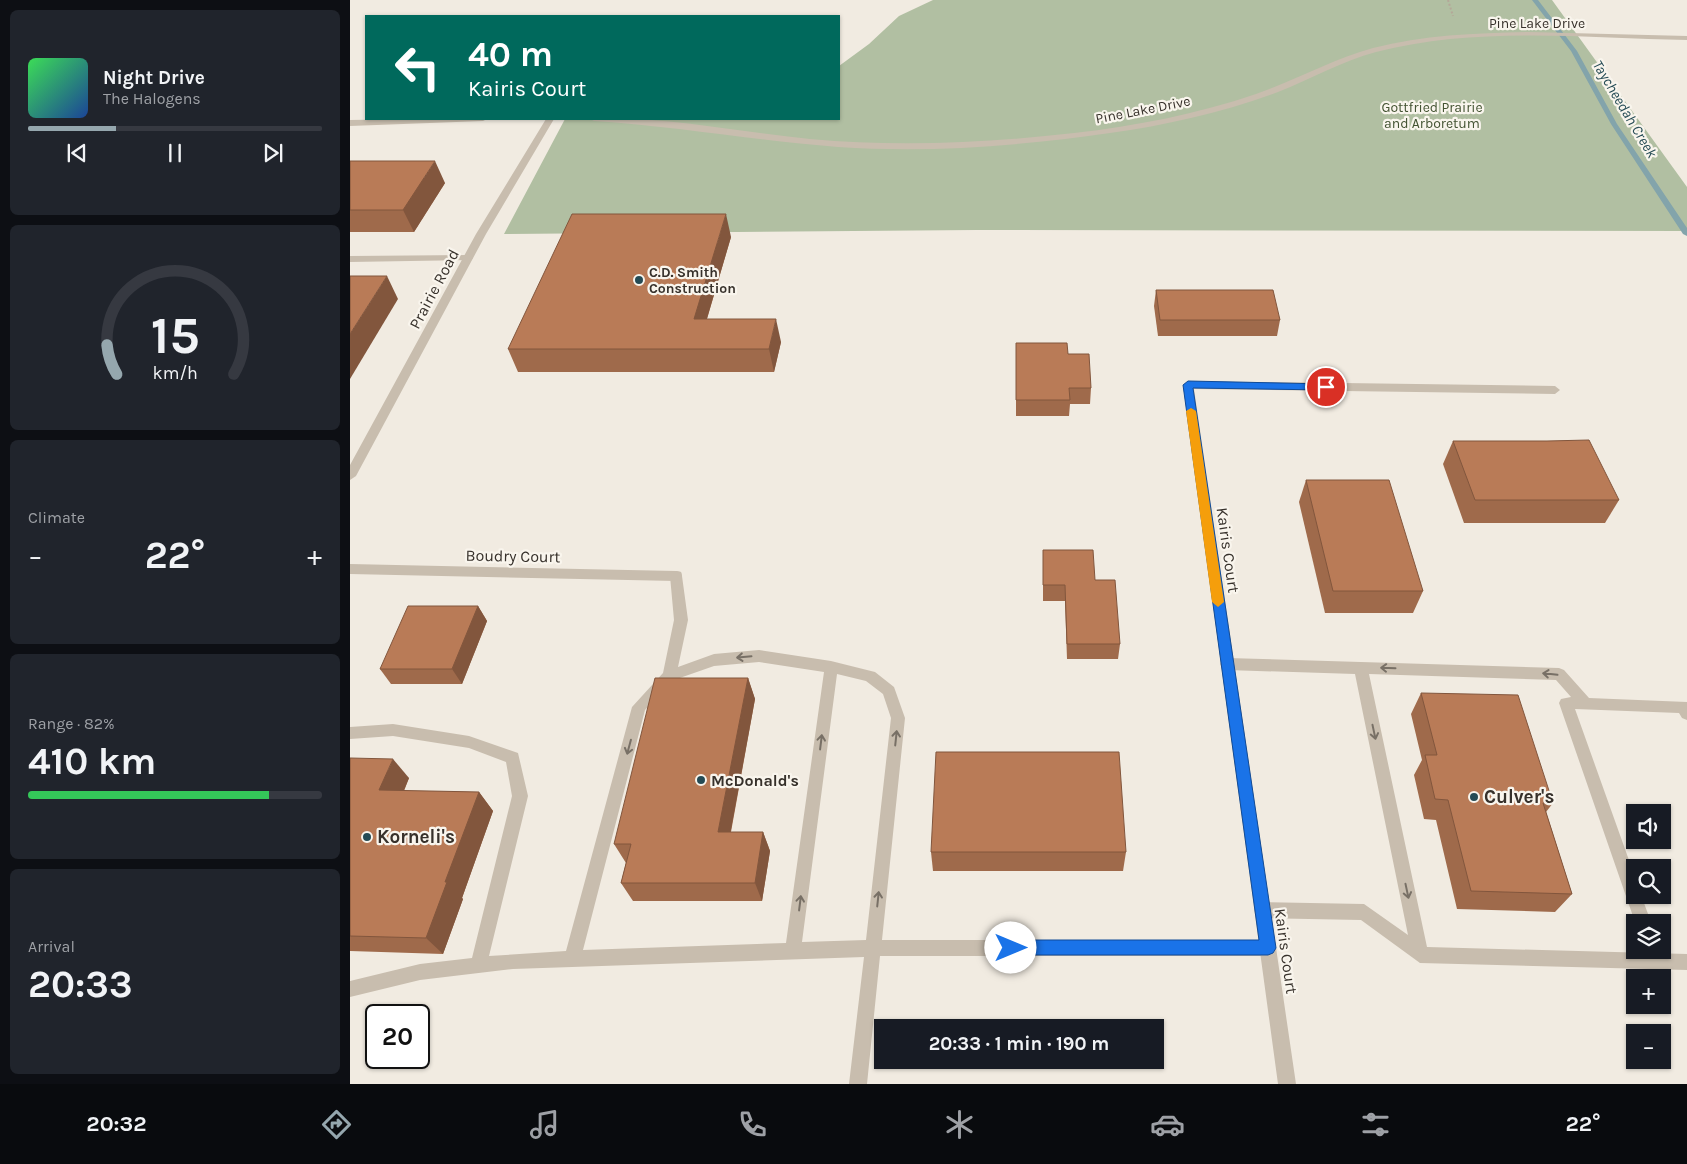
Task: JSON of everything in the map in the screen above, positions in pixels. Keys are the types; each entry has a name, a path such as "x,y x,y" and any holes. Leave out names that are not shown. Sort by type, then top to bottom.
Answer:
{"street":[{"name":"Pine Lake Drive","path":"604,120 840,144 947,146 1036,140 1112,131 1189,116 1255,97 1378,49 1433,40 1468,37 1548,36 1687,38"},
{"path":"350,123 450,120"},
{"name":"Prairie Road","path":"350,476 468,258 549,120"},
{"path":"350,259 468,258"},
{"name":"Kairis Court","path":"1287,1084 1188,385 1555,390"},
{"name":"Boudry Court","path":"350,569 676,576 680,620 669,676"},
{"path":"572,959 640,707 669,676 714,660 759,656 831,667 870,676 889,691 898,718 858,1084"},
{"path":"1227,664 1559,674 1586,704"},
{"path":"793,951 831,667"},
{"path":"1360,667 1420,955"},
{"path":"1640,914 1566,703 1684,707 1687,714"},
{"path":"350,733 393,730 469,742 513,758 520,796 478,965"},
{"path":"1262,910 1364,912 1420,955 1626,956"},
{"path":"350,989 420,972 478,965 572,959 873,948 1268,948"},
{"path":"1671,959 1687,962"}],"green space":[{"name":"Gottfried Prairie and Arboretum","path":"933,0 1552,0 1687,187 1687,231 976,230 504,234 564,120 840,120 840,65 869,44 899,16"}],"building":[{"path":"350,161 435,161 403,210 350,210"},
{"name":"C.D. Smith Construction","path":"572,214 726,214 694,319 776,319 769,349 508,349"},
{"path":"350,276 387,276 350,334"},
{"path":"1156,290 1273,290 1280,320 1160,320"},
{"path":"1016,343 1067,343 1068,354 1089,354 1091,388 1069,388 1070,400 1016,400"},
{"path":"1589,440 1619,500 1475,500 1453,441 1547,441"},
{"path":"1306,480 1389,480 1423,591 1333,591"},
{"path":"1043,550 1093,550 1095,580 1115,580 1120,644 1067,644 1065,585 1043,585"},
{"path":"408,606 478,606 452,669 380,669"},
{"name":"McDonald's","path":"655,678 748,678 718,832 763,832 755,883 621,883 631,844 614,844"},
{"name":"Culver's","path":"1421,693 1518,695 1553,803 1543,803 1572,894 1471,891 1448,800 1435,799 1425,755 1437,755"},
{"path":"936,752 1119,752 1126,852 931,852"},
{"path":"350,758 393,759 379,790 479,792 426,938 350,936"}],"waterway":[{"name":"Taycheedah Creek","path":"1535,0 1574,51 1614,124 1687,234"}],"slow traffic":[{"path":"1191,411 1218,602"}],"place":[{"name":"C.D. Smith Construction","path":"639,280"},
{"name":"McDonald's","path":"701,780"},
{"name":"Culver's","path":"1474,797"},
{"name":"Korneli's","path":"367,837"}],"route":[{"path":"1011,948 1268,948 1188,385 1326,387"}]}
